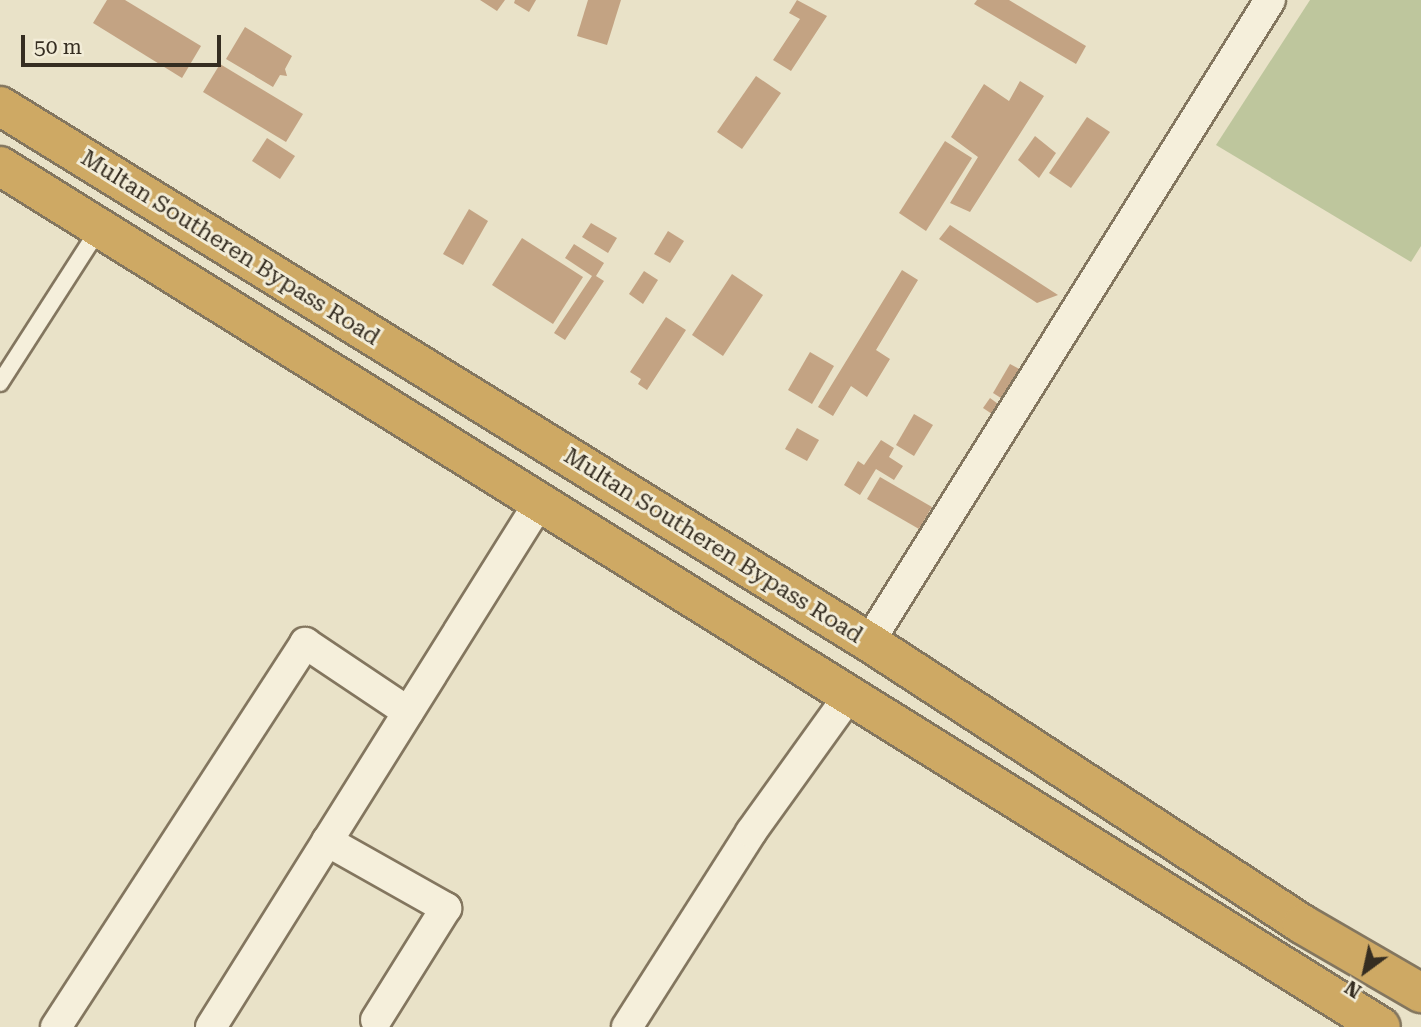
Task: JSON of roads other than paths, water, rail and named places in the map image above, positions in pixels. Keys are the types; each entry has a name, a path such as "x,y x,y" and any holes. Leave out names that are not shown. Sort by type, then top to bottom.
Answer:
{"highway":[{"name":"Multan Southeren Bypass Road","path":"0,106 869,642 1302,924 1421,993"},
{"path":"3,176 100,228 541,500 1381,1027"}],"street":[{"path":"869,642 1270,0"},
{"path":"211,1027 541,500"},
{"path":"56,1027 305,643 408,712"},
{"path":"627,1027 751,832 850,694"},
{"path":"327,841 446,908 376,1020"}],"lane":[{"path":"0,383 100,228"}]}
